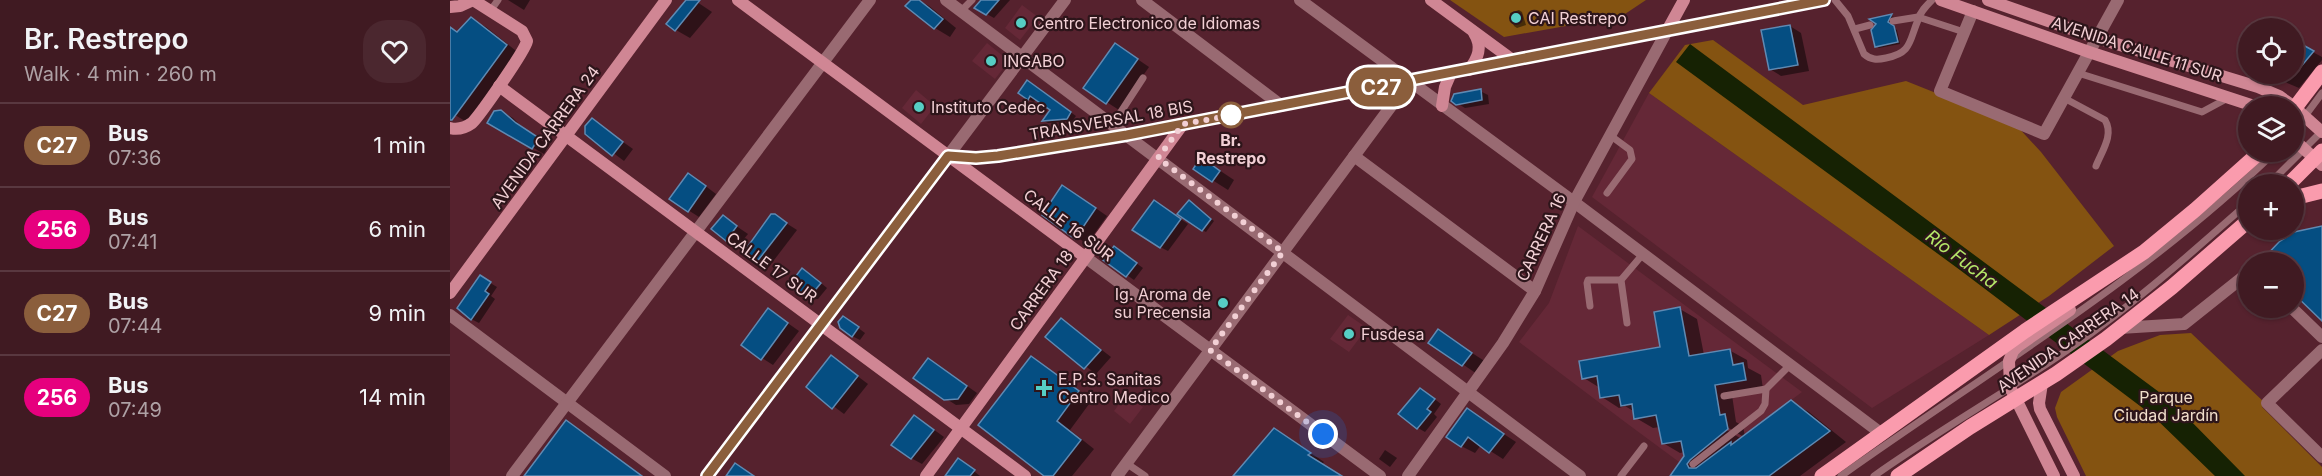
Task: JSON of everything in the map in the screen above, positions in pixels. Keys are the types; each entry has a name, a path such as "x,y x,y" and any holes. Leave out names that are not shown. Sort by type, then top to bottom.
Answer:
{"main road":[{"path":"450,7 460,6 473,0 494,5 525,36 526,48 472,122 460,129 450,128"},
{"name":"AVENIDA CARRERA 24","path":"450,293 666,0"},
{"name":"CALLE 16 SUR","path":"738,0 1085,258"},
{"path":"1431,0 1514,61"},
{"name":"CARRERA 16","path":"1667,31 1684,0"},
{"path":"1667,31 1824,0"},
{"name":"AVENIDA CALLE 11 SUR","path":"1941,0 2089,52 2238,100"},
{"name":"AVENIDA CALLE 11 SUR","path":"1988,0 2003,2 2097,38 2258,87 2279,96"},
{"name":"TRANSVERSAL 18 BIS","path":"948,156 976,158 998,156 1127,135 1667,31"},
{"path":"1469,70 1479,52 1479,42 1473,32"},
{"path":"2304,98 2322,72"},
{"path":"1442,106 1444,91 1451,73"},
{"name":"CALLE 17 SUR","path":"499,86 1025,476"},
{"name":"AVENIDA CALLE 11 SUR","path":"2304,116 2322,131"},
{"name":"CARRERA 18","path":"926,476 1183,124"},
{"path":"707,476 948,156"},
{"path":"2299,174 2316,156"},
{"name":"AVENIDA CARRERA 14","path":"1822,476 2068,311 2195,210 2249,162"},
{"path":"2304,196 2322,191"},
{"name":"AVENIDA CARRERA 14","path":"1898,476 1970,427 2013,394 2042,383 2063,361 2100,335 2120,328 2238,230"},
{"path":"2031,337 2013,351 2009,361 2013,394 2054,476"},
{"path":"2042,383 2039,403 2042,416 2074,476"}],"street":[{"path":"512,476 870,0"},
{"path":"946,0 1580,476"},
{"path":"948,156 1065,0"},
{"path":"1142,0 1282,106"},
{"path":"1300,0 1574,202 1882,434"},
{"path":"1973,11 1940,91 2044,134 2118,0"},
{"name":"CARRERA 16","path":"1407,476 1503,343 1535,291 1574,202 1667,31"},
{"path":"1116,476 1409,82"},
{"path":"1354,156 1535,291"},
{"name":"CALLE 16 SUR","path":"1085,258 1380,476"},
{"path":"2120,328 2184,324 2238,281"},
{"path":"450,315 665,476"},
{"path":"2302,318 2322,337"},
{"path":"2322,350 2267,403 2322,457"}],"lane":[{"path":"962,11 972,0"},
{"path":"1835,0 1845,10 1864,54 1876,60 1895,56 1905,51 1910,44 1918,17 1932,0"},
{"path":"1893,21 1918,17 1964,32"},
{"path":"1855,29 1870,26"},
{"path":"2078,73 2202,112 2229,97"},
{"path":"1113,124 1143,78"},
{"path":"2304,104 2322,93"},
{"path":"2064,98 2105,120 2108,124 2109,134 2096,166"},
{"path":"2286,174 2316,156 2322,131"},
{"path":"1607,193 1632,159 1630,150 1611,136"},
{"path":"2068,311 2138,270 2193,227 2264,162"},
{"path":"2100,335 2172,268 2238,212"},
{"path":"1620,280 1643,254"},
{"path":"1590,306 1588,280 1620,280"},
{"path":"1620,280 1627,322"},
{"path":"1841,476 2009,361"},
{"path":"1874,476 1929,437 2013,394 2063,361"},
{"path":"1724,396 1766,388 1791,364"},
{"path":"1693,464 1761,411 1765,404 1766,388"},
{"path":"1621,476 1644,446"},
{"path":"1126,462 1145,476"}],"shaded area":[{"name":"Centro Electronico de Idiomas","path":"1022,5 1038,17 1020,40 1005,28"},
{"name":"INGABO","path":"987,43 1009,61 995,79 972,61"},
{"name":"Instituto Cedec","path":"916,90 935,106 921,124 902,108"},
{"path":"1649,93 1989,335 1872,408 1592,197"},
{"path":"1578,226 1802,392 1694,473 1625,422 1519,342 1549,303"},
{"name":"Fusdesa","path":"1348,315 1367,328 1349,352 1330,339"},
{"path":"1126,395 1143,407 1130,424 1114,411"}],"green space":[{"path":"1450,0 1646,0 1622,16 1504,37"},
{"path":"1713,40 1803,105 1906,81 2016,125 2041,152 2114,246 2049,296 1989,335 1649,93 1685,45"},
{"name":"Parque Ciudad Jardín","path":"2191,333 2265,403 2262,407 2322,467 2322,476 2086,476 2057,417 2055,408 2061,392 2118,351 2160,335"}],"water":[{"name":"Río Fucha","path":"1690,44 2159,392 2245,476 2215,476 2152,415 1960,270 1676,62"}],"building":[{"path":"686,0 700,0 675,31 666,24"},
{"path":"911,0 919,0 943,19 934,29 905,6"},
{"path":"981,0 999,0 986,15 974,8"},
{"path":"1892,14 1888,22 1894,26 1898,42 1875,47 1871,30 1876,24 1869,19"},
{"path":"471,17 507,45 450,120 450,27 457,32"},
{"path":"1790,25 1798,65 1769,70 1761,30"},
{"path":"1115,43 1138,59 1106,104 1083,88"},
{"path":"2304,46 2314,51 2304,63"},
{"path":"1027,80 1071,112 1067,119 1042,121 1050,110 1030,96 1028,100 1018,93"},
{"path":"1481,89 1482,100 1456,105 1451,101 1454,94"},
{"path":"501,110 539,138 532,149 487,123 494,111"},
{"path":"592,118 623,142 612,156 585,134 585,126"},
{"path":"1201,157 1220,171 1212,182 1193,169"},
{"path":"688,173 706,186 688,212 669,199"},
{"path":"1062,185 1096,208 1075,239 1042,215"},
{"path":"1154,200 1181,219 1160,248 1132,230"},
{"path":"1189,200 1211,219 1202,231 1177,214"},
{"path":"771,214 775,214 787,223 756,263 743,253"},
{"path":"723,215 737,226 726,241 711,229"},
{"path":"2322,226 2322,321 2304,304 2304,252 2270,252 2282,240 2304,240 2304,230"},
{"path":"1114,246 1137,263 1126,277 1103,260"},
{"path":"802,268 821,283 811,295 802,295 789,285"},
{"path":"480,275 491,282 485,291 489,294 471,320 457,308"},
{"path":"1680,307 1689,356 1730,349 1733,365 1743,363 1746,380 1715,385 1720,415 1725,414 1728,429 1690,460 1687,464 1689,468 1696,468 1731,442 1731,445 1791,400 1830,431 1769,476 1670,476 1684,456 1681,441 1662,444 1656,415 1634,419 1632,404 1621,406 1619,395 1600,398 1597,376 1582,379 1579,361 1660,347 1654,312"},
{"path":"768,308 788,323 761,360 741,345"},
{"path":"843,316 859,327 852,337 840,328 838,322"},
{"path":"1061,318 1101,350 1084,369 1045,337"},
{"path":"1438,329 1472,353 1462,366 1428,343"},
{"path":"831,355 858,376 832,409 806,387"},
{"path":"1031,356 1079,391 1057,421 1081,440 1053,476 1044,476 978,425"},
{"path":"928,358 967,386 958,399 944,400 913,378"},
{"path":"1420,388 1435,399 1427,409 1431,412 1417,429 1398,414"},
{"path":"1467,408 1504,434 1489,453 1468,437 1461,447 1446,437"},
{"path":"914,415 934,430 911,459 891,445"},
{"path":"566,420 642,476 524,476"},
{"path":"1274,428 1311,453 1308,455 1342,476 1233,476"},
{"path":"958,458 975,470 970,476 945,476"},
{"path":"735,463 754,476 726,476"}],"bus line":[{"name":"C27","path":"707,476 948,156 976,158 998,156 1127,135 1824,0"}],"place":[{"name":"CAI Restrepo","path":"1516,18"},
{"name":"Centro Electronico de Idiomas","path":"1021,23"},
{"name":"INGABO","path":"991,61"},
{"name":"Instituto Cedec","path":"919,107"},
{"name":"Br. Restrepo","path":"1231,115"},
{"name":"Ig. Aroma de su Precensia","path":"1223,303"},
{"name":"Fusdesa","path":"1349,334"},
{"name":"E.P.S. Sanitas Centro Medico","path":"1044,388"}],"route":[{"path":"1231,115 1240,114 1183,124 1158,158 1283,252 1210,350 1323,434"}]}
